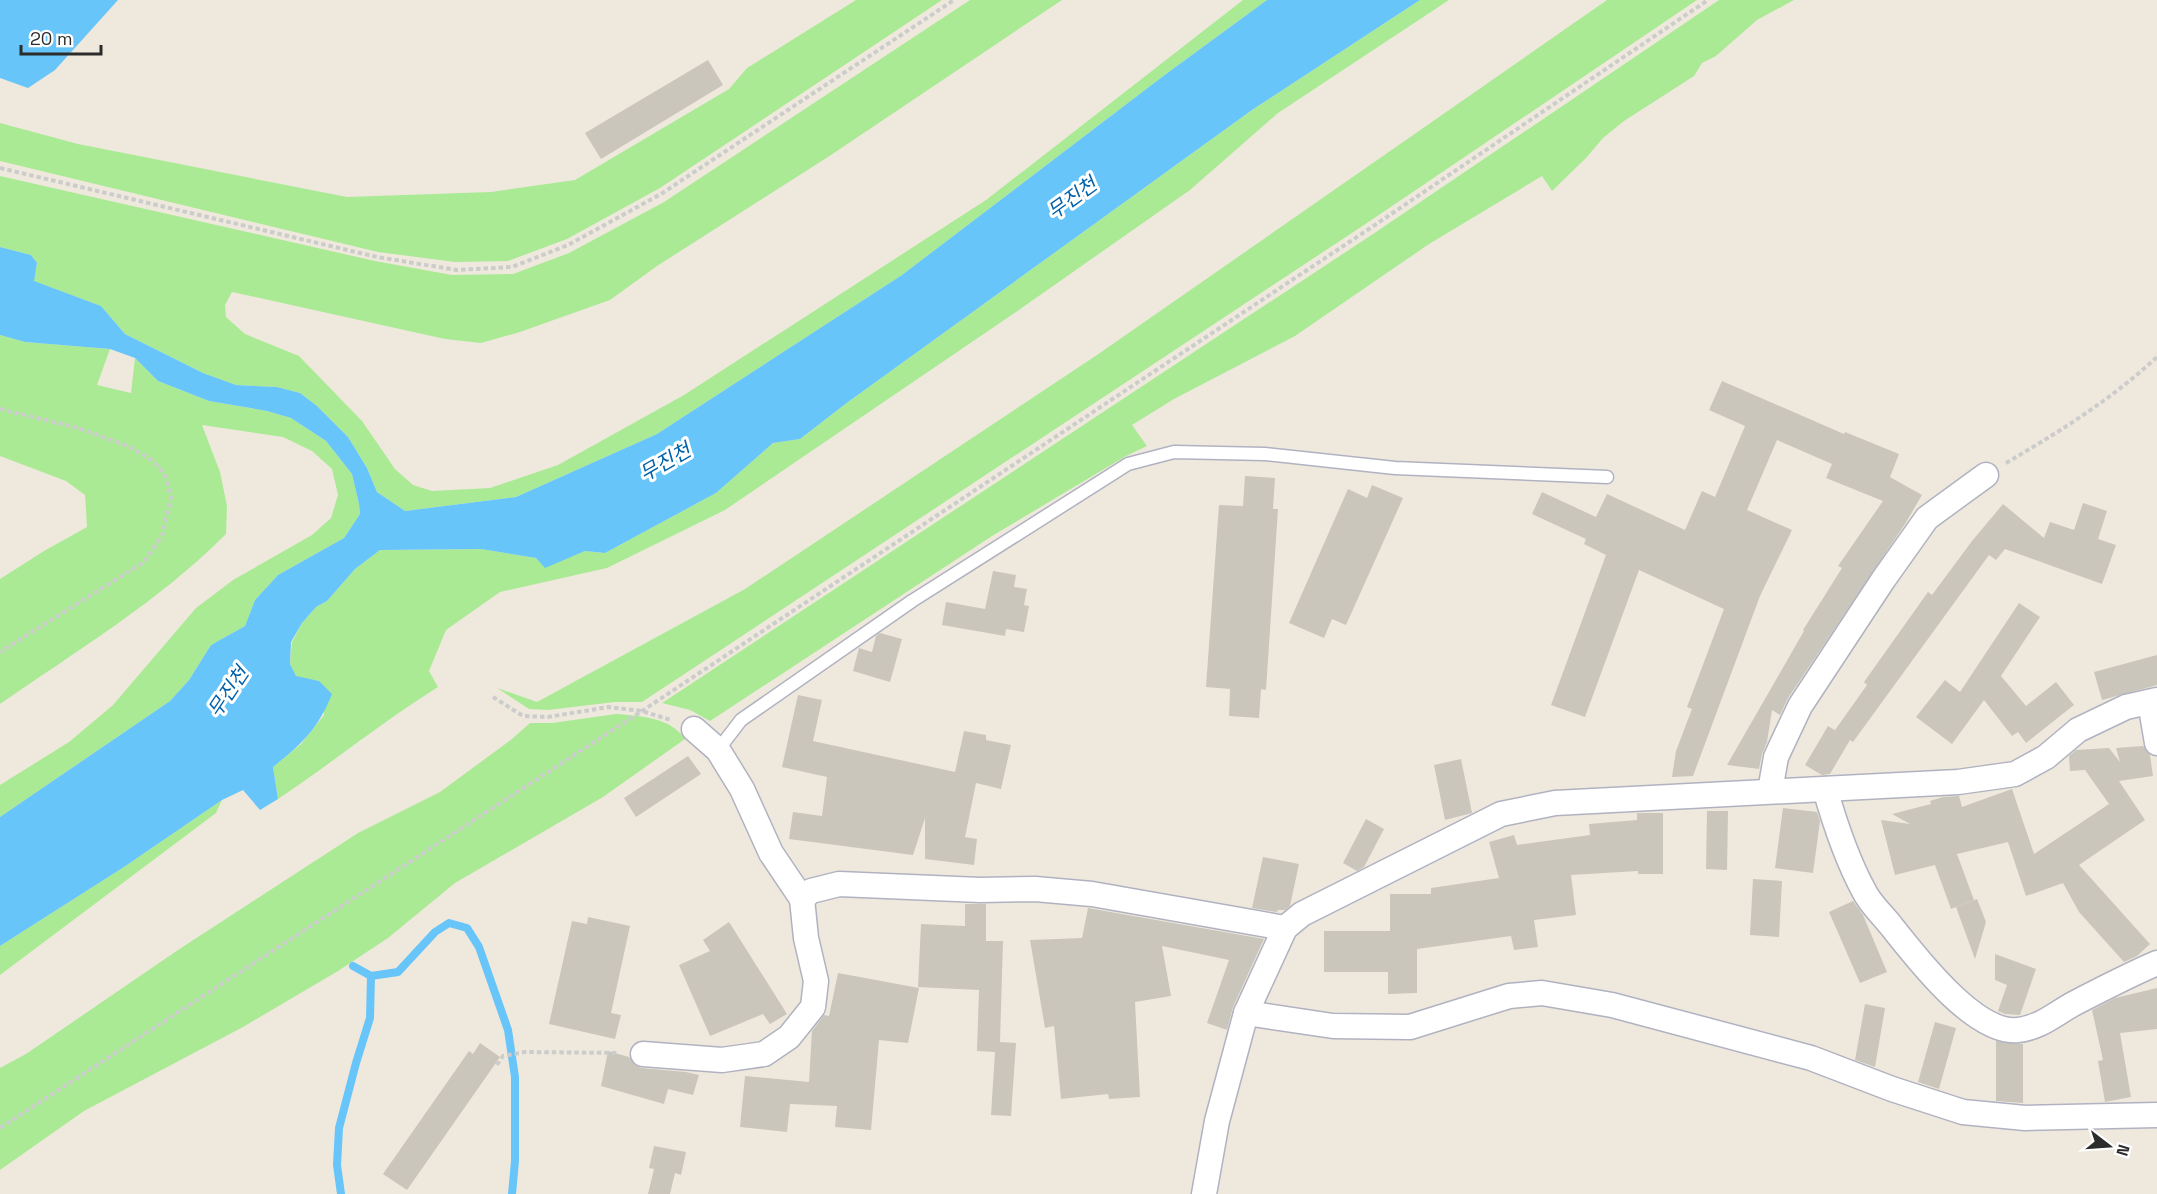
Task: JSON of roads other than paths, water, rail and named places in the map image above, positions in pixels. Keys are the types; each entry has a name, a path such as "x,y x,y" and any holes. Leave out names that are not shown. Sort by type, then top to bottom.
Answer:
{"street":[{"path":"1770,791 1776,757 1800,706 1883,580 1927,518 1986,475"},
{"path":"1204,1194 1217,1121 1246,1013 1285,928 1302,914 1501,814 1555,803 1958,782 2014,774 2046,757 2078,730 2126,707 2154,701 2157,743"},
{"path":"643,1054 722,1060 764,1054 789,1037 813,1007 816,981 806,938 802,899 771,853 742,789 718,750 694,729"},
{"path":"1825,789 1840,838 1865,893 1919,961 1957,1000 1997,1027 2016,1030 2034,1027 2072,1004 2157,963"},
{"path":"802,899 811,891 840,884 980,890 1035,889 1092,894 1285,928"},
{"path":"1246,1013 1333,1026 1410,1027 1509,996 1542,993 1612,1005 1811,1058 1892,1089 1963,1112 2025,1118 2157,1115"}],"lane":[{"path":"718,750 741,720 912,600 1128,464 1174,452 1265,454 1395,468 1607,477"}],"water":[{"path":"0,0 118,0 55,70 28,88 0,78"},
{"name":"무진천","path":"1267,0 1420,0 1252,110 800,439 773,443 716,493 605,553 585,551 545,568 536,558 481,549 380,550 355,569 327,601 316,607 302,623 291,642 290,664 296,676 319,681 332,694 321,717 308,735 273,767 278,799 260,810 243,790 222,800 124,867 0,946 0,817 170,701 189,680 211,645 245,626 255,600 278,575 344,538 360,514 352,474 326,441 291,418 267,411 209,401 158,381 135,358 110,349 25,342 0,335 0,247 31,255 37,263 34,281 101,306 125,334 203,373 236,385 277,387 300,393 317,406 348,437 367,468 377,492 405,511 516,497 657,434 902,275"}],"waterway":[{"path":"353,966 371,976 398,972 435,932 449,923 467,928 479,947 508,1030 515,1077 515,1161 512,1194"},
{"path":"341,1194 337,1165 339,1128 370,1018 371,976"}]}
